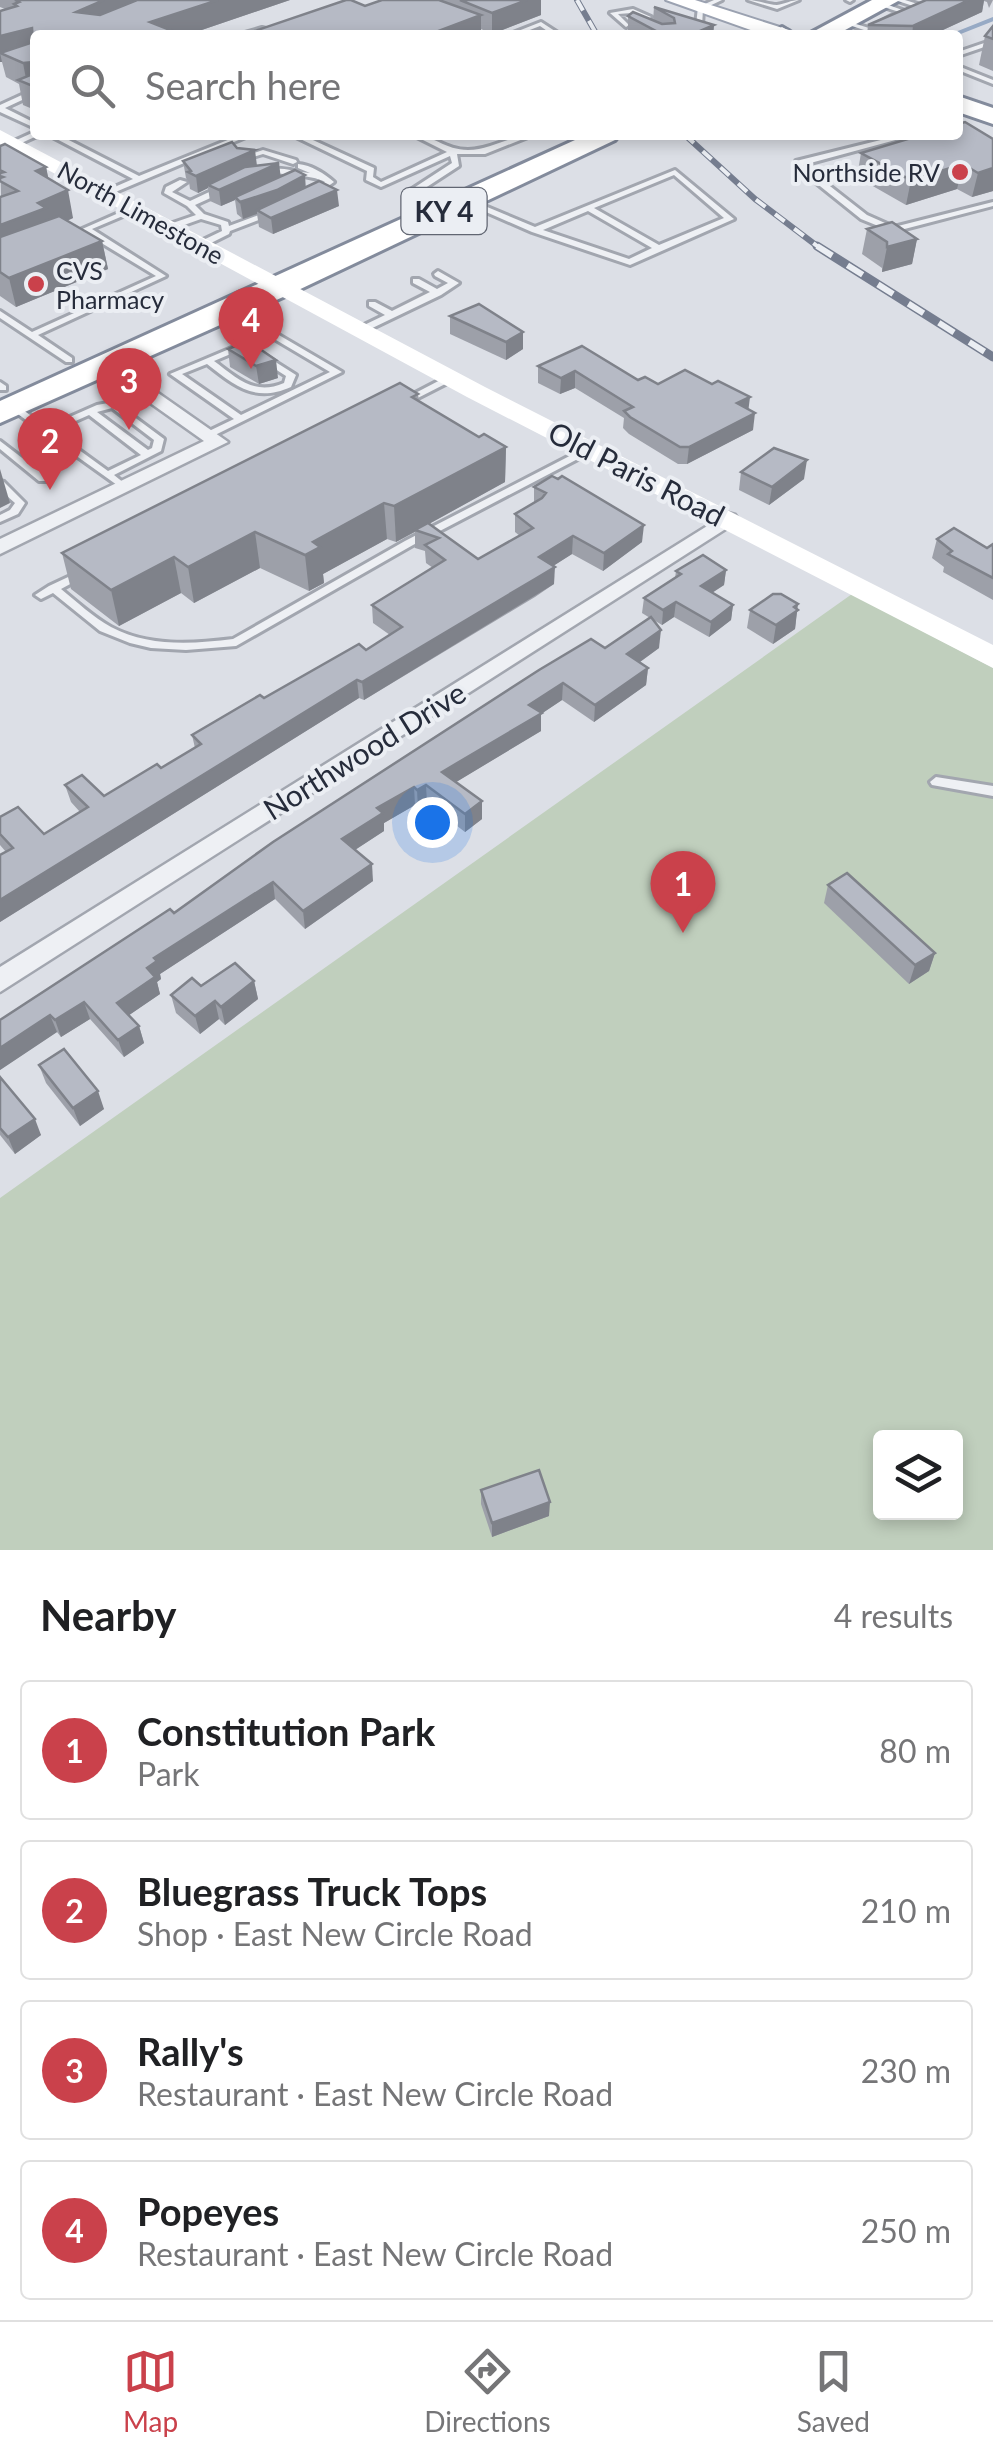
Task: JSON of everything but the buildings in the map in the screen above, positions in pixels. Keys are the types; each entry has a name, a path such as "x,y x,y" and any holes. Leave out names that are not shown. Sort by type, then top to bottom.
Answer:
{"highway":[{"path":"795,30 848,6 889,1"},
{"path":"823,30 848,6"},
{"path":"963,92 993,104"},
{"path":"963,105 993,117"},
{"name":"KY 4","path":"3,397 108,364 414,206 555,140"},
{"name":"KY 4","path":"3,397 69,360 465,201 595,140"}],"main road":[{"path":"676,0 700,15 763,30"}],"street":[{"name":"North Limestone","path":"21,146 271,282"},
{"name":"Old Paris Road","path":"271,282 993,658"},
{"path":"0,547 116,481 218,442 108,364"},
{"name":"Northwood Drive","path":"0,982 728,520"}],"lane":[{"path":"750,0 777,7 796,0"},
{"path":"889,1 925,8 940,0"},
{"path":"876,30 905,12 889,1"},
{"path":"848,6 868,30"},
{"path":"626,25 613,14 633,11 651,16 636,22 641,26"},
{"path":"525,30 541,24 550,30"},
{"path":"963,52 993,42"},
{"path":"963,70 993,82"},
{"path":"0,108 30,93"},
{"path":"0,96 12,102"},
{"path":"0,108 30,123"},
{"path":"63,140 139,179"},
{"path":"106,194 234,140"},
{"path":"307,140 371,170 369,178 381,185 453,152 482,152 515,140"},
{"path":"890,140 799,166 864,216 893,230 993,204"},
{"path":"430,141 453,152"},
{"path":"240,159 263,152 330,182 304,199"},
{"path":"414,206 412,193 418,186 456,164 453,152"},
{"path":"255,175 282,170 300,178"},
{"path":"465,201 535,230 615,260 637,260 730,219 675,172 535,230"},
{"path":"286,186 300,178 320,175"},
{"path":"190,204 242,180"},
{"path":"183,182 169,189 168,194 190,204 201,216"},
{"path":"200,245 228,229 289,206"},
{"path":"588,208 658,248"},
{"path":"69,236 133,210"},
{"path":"212,218 222,214"},
{"path":"167,228 201,216 228,229"},
{"path":"32,335 162,276 86,229"},
{"path":"361,330 455,283 438,274"},
{"path":"416,281 438,293"},
{"path":"372,304 392,316"},
{"path":"0,314 69,360"},
{"path":"208,435 338,372 272,334 175,374 241,419"},
{"path":"208,361 258,393 278,391 293,379 244,346"},
{"path":"394,406 450,378"},
{"path":"3,397 76,456 116,481 160,442 150,430 114,405 47,430"},
{"path":"90,411 148,455"},
{"path":"0,444 42,479"},
{"path":"53,588 106,630 157,644 205,647 236,642 426,534 589,449"},
{"path":"0,484 20,503 14,512 0,519"},
{"path":"41,594 89,570"},
{"path":"936,782 993,791"}],"green space":[{"path":"852,594 993,668 993,1550 0,1550 0,1198"}],"waterway":[{"path":"963,31 993,19"}],"railway":[{"path":"577,0 594,30"},
{"path":"690,140 755,199 817,246"},
{"path":"817,246 993,357"},
{"path":"817,246 821,249"}],"place":[{"name":"Northside RV","path":"960,172"},
{"name":"CVS Pharmacy","path":"36,284"},
{"name":"Popeyes","path":"251,369"},
{"name":"Rally's","path":"129,430"},
{"name":"Bluegrass Truck Tops","path":"50,490"},
{"name":"Constitution Park","path":"683,933"}]}
